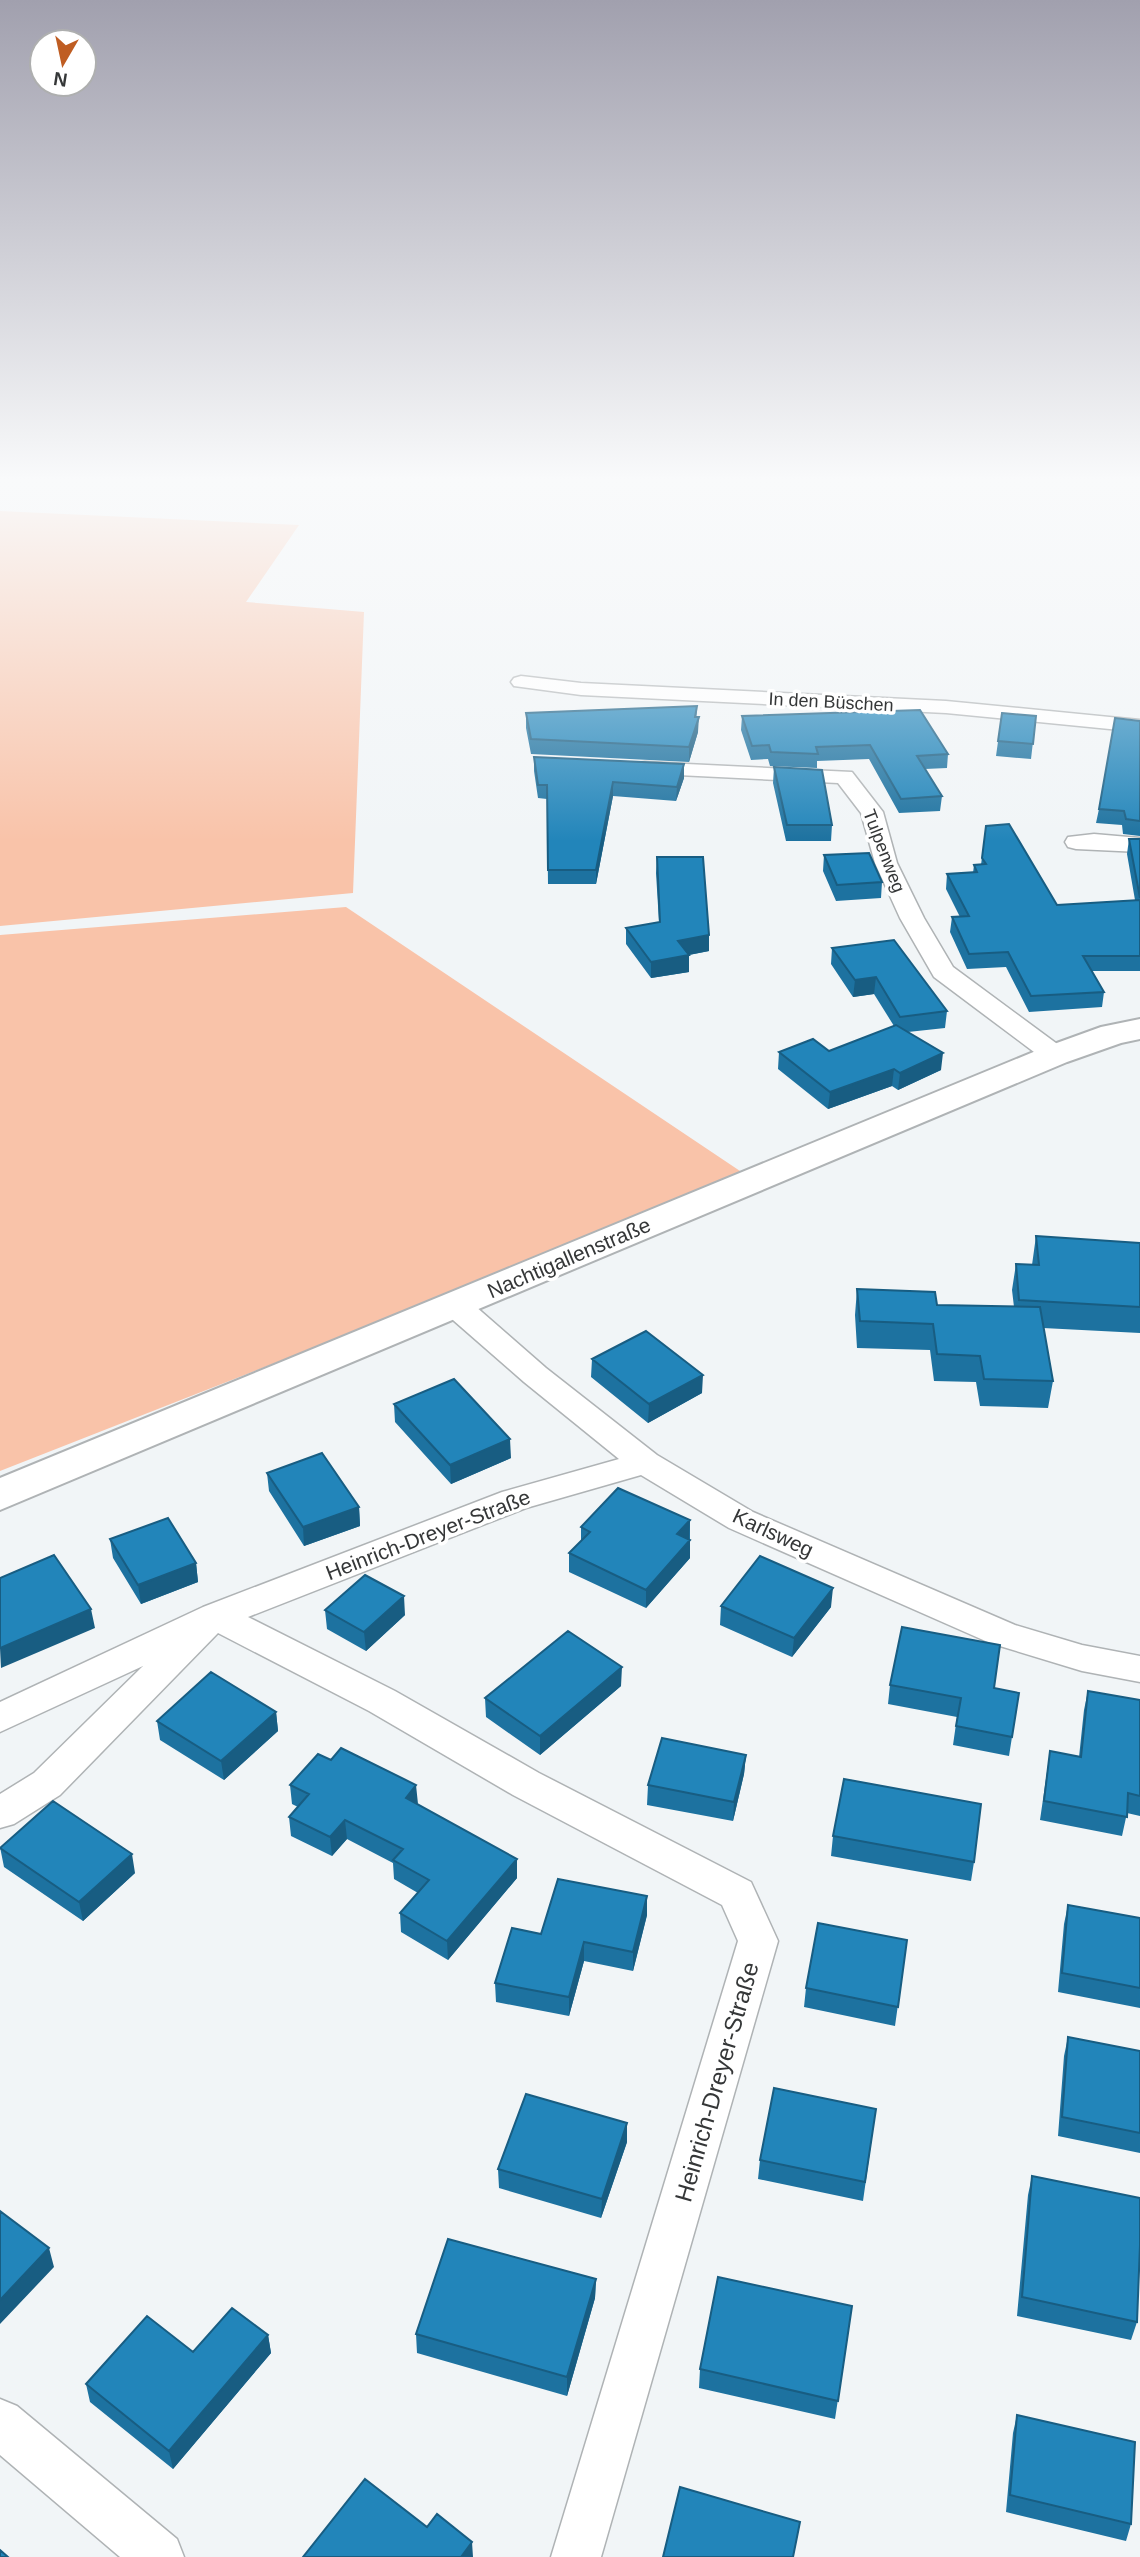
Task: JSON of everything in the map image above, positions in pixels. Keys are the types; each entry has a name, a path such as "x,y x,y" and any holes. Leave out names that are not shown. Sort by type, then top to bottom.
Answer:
{"street":[{"name":"In den Büschen","path":"521,682 581,689 946,707 1140,726"},
{"name":"Tulpenweg","path":"625,767 844,777 872,812 886,863 912,918 943,972 1055,1055"},
{"path":"1076,842 1140,845"},
{"name":"Nachtigallenstraße","path":"0,1495 1055,1055 1113,1034 1140,1029"},
{"name":"Karlsweg","path":"456,1306 645,1463 741,1520 1003,1634 1082,1658 1140,1669"},
{"name":"Heinrich-Dreyer-Straße","path":"0,1718 215,1616 514,1500 645,1463"},
{"name":"Heinrich-Dreyer-Straße","path":"0,1814 47,1784 144,1691 215,1616"},
{"name":"Heinrich-Dreyer-Straße","path":"215,1616 382,1701 526,1784 737,1894 758,1941 576,2557"},
{"path":"0,2423 159,2557"}],"shaded area":[{"path":"0,602 250,602 364,612 353,893 0,926"},
{"path":"346,907 749,1177 0,1471 0,935"}],"building":[{"path":"697,706 695,717 699,717 689,747 531,739 526,713"},
{"path":"920,710 948,754 917,756 942,796 901,799 870,745 816,747 818,754 771,752 769,745 752,746 742,716"},
{"path":"1002,713 1036,716 1033,744 998,741"},
{"path":"1115,718 1140,721 1140,821 1126,819 1124,811 1099,809"},
{"path":"534,757 684,764 677,787 613,782 596,870 548,870 547,785 538,785"},
{"path":"774,767 822,770 832,825 787,825"},
{"path":"1009,824 1057,905 1140,900 1140,956 1083,956 1104,992 1031,996 1008,952 969,954 952,917 969,916 947,874 977,872 974,865 986,864 982,858 986,826"},
{"path":"1129,839 1140,839 1140,898"},
{"path":"869,853 882,882 837,885 824,855"},
{"path":"657,857 703,857 709,935 678,941 689,955 651,962 626,928 660,922"},
{"path":"894,940 947,1011 900,1017 876,977 855,980 832,948"},
{"path":"896,1025 943,1053 900,1073 894,1069 830,1092 779,1052 813,1039 829,1051"},
{"path":"1036,1236 1140,1243 1140,1307 1019,1300 1016,1264 1039,1265"},
{"path":"857,1289 935,1292 937,1305 1040,1307 1053,1381 984,1379 980,1356 937,1354 933,1324 860,1321"},
{"path":"646,1331 703,1375 649,1404 592,1359"},
{"path":"454,1379 510,1439 450,1465 394,1404"},
{"path":"322,1453 359,1507 303,1527 267,1473"},
{"path":"618,1488 690,1520 677,1534 690,1540 646,1590 569,1553 590,1532 581,1527"},
{"path":"168,1518 196,1563 138,1585 110,1539"},
{"path":"54,1555 91,1609 0,1648 0,1578"},
{"path":"760,1556 833,1588 794,1638 721,1606"},
{"path":"365,1575 404,1596 364,1632 325,1610"},
{"path":"902,1627 1000,1645 994,1688 1019,1693 1012,1737 956,1726 961,1698 890,1685"},
{"path":"568,1631 622,1667 540,1736 485,1698"},
{"path":"211,1672 276,1712 221,1761 157,1721"},
{"path":"1088,1691 1140,1700 1140,1796 1128,1793 1127,1817 1044,1801 1050,1751 1081,1757"},
{"path":"662,1738 746,1755 734,1802 648,1785"},
{"path":"341,1748 416,1785 406,1798 517,1859 447,1941 400,1913 429,1880 393,1860 403,1849 345,1820 330,1837 289,1817 309,1794 290,1785 318,1754 331,1760"},
{"path":"844,1779 981,1804 974,1862 833,1836"},
{"path":"53,1801 132,1854 79,1902 0,1848"},
{"path":"558,1879 647,1896 633,1952 584,1942 569,1997 495,1983 512,1928 541,1934"},
{"path":"1068,1905 1140,1918 1140,1988 1062,1973"},
{"path":"818,1923 907,1940 898,2007 806,1988"},
{"path":"1068,2037 1140,2051 1140,2133 1062,2117"},
{"path":"774,2088 876,2109 865,2182 760,2160"},
{"path":"526,2094 627,2123 602,2199 498,2169"},
{"path":"1032,2176 1140,2198 1137,2322 1022,2297"},
{"path":"0,2211 49,2248 0,2300"},
{"path":"448,2239 596,2279 567,2377 416,2334"},
{"path":"718,2277 852,2306 838,2401 700,2369"},
{"path":"232,2308 268,2335 169,2451 86,2384 147,2316 193,2352"},
{"path":"1017,2415 1135,2442 1131,2524 1010,2495"},
{"path":"365,2479 427,2527 437,2514 472,2542 461,2557 303,2557"},
{"path":"680,2487 800,2522 793,2557 663,2557"}]}
